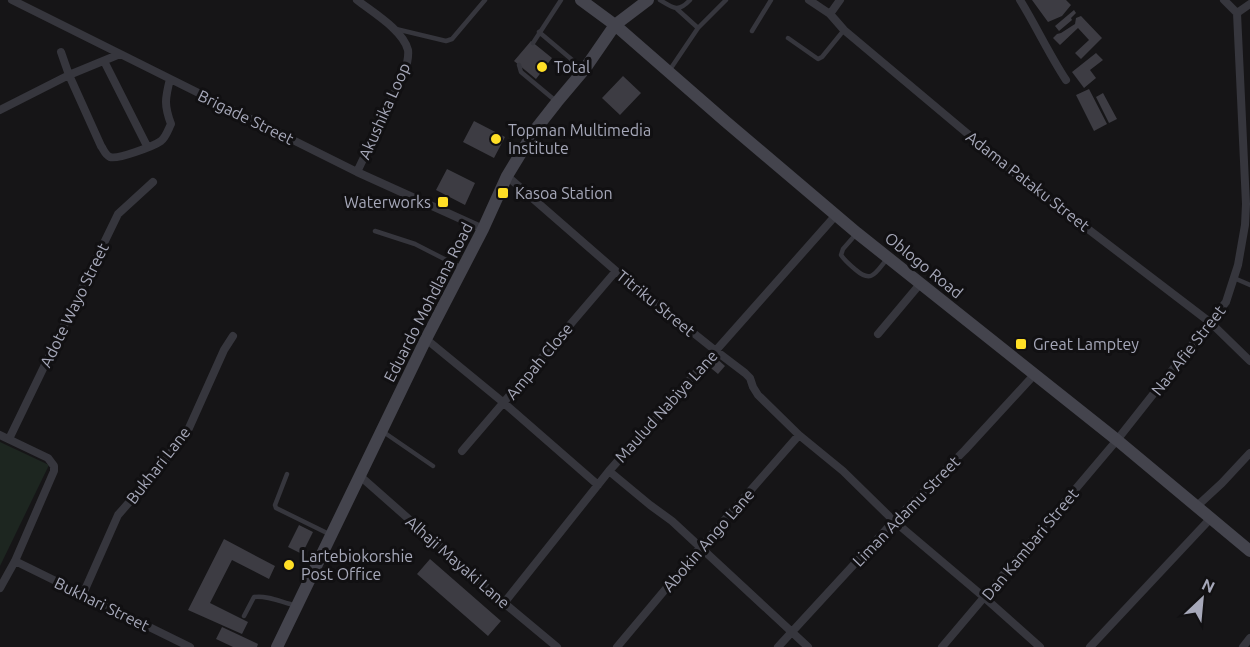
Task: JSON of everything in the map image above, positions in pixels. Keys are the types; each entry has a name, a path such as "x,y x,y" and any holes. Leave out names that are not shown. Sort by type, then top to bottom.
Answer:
{"main road":[{"name":"Oblogo Road","path":"581,0 615,25 857,233 1116,440 1250,551"},
{"name":"Eduardo Mohdlana Road","path":"277,647 507,176 535,130 584,70 615,25 648,0"}],"street":[{"name":"Brigade Street","path":"12,0 357,172 483,229"},
{"name":"Akushika Loop","path":"357,0 394,29 403,39 409,57 357,172"},
{"name":"Adama Pataku Street","path":"809,0 830,14 844,30 1012,171 1211,323 1250,361"},
{"path":"830,14 840,0"},
{"path":"1020,0 1066,80"},
{"path":"1224,0 1237,13 1250,4"},
{"name":"Naa Afie Street","path":"1116,440 1211,323 1226,302 1234,278 1248,203 1237,13"},
{"path":"61,52 69,75 106,155 111,158 123,157 161,141 167,133 171,124 166,110 170,79"},
{"path":"1,108 69,75 120,54"},
{"path":"104,61 147,146"},
{"name":"Titriku Street","path":"507,176 616,271 745,373 758,394 799,435 843,471 894,521 1040,647"},
{"name":"Adote Wayo Street","path":"9,439 118,214 153,182"},
{"name":"Maulud Nabiya Lane","path":"504,603 609,471 836,215"},
{"name":"Ampah Close","path":"462,451 616,271"},
{"path":"878,334 920,284"},
{"name":"Bukhari Lane","path":"83,594 118,515 160,467 189,428 224,350 233,336"},
{"path":"426,339 598,485"},
{"name":"Liman Adamu Street","path":"778,647 894,521 965,450 1034,375"},
{"path":"0,435 48,458 54,466 54,471 15,561 0,588"},
{"name":"Abokin Ango Lane","path":"617,647 799,435"},
{"name":"Dan Kambari Street","path":"942,647 1116,440"},
{"path":"1196,507 1250,453"},
{"path":"609,471 672,521 808,647"},
{"name":"Alhaji Mayaki Lane","path":"360,476 557,647"},
{"path":"1090,647 1210,519"},
{"name":"Bukhari Street","path":"15,561 190,647"},
{"path":"1243,647 1250,638"}],"lane":[{"path":"394,29 446,40 452,39 485,0"},
{"path":"533,43 561,0"},
{"path":"660,0 677,9 698,28"},
{"path":"677,9 690,0"},
{"path":"669,71 698,28 726,0"},
{"path":"752,31 771,0"},
{"path":"788,38 818,59 844,30"},
{"path":"539,33 584,70"},
{"path":"519,65 521,72 556,102"},
{"path":"375,231 416,244 462,269"},
{"path":"857,233 843,249 841,255 843,260 867,277 872,276 888,258"},
{"path":"1234,278 1250,285"},
{"path":"382,430 433,466"},
{"path":"287,474 275,505 276,508 332,535"},
{"path":"244,616 254,597 258,596 297,606"}],"shaded area":[{"path":"0,442 49,465 0,566"}],"building":[{"path":"1032,0 1066,0 1071,5 1062,16 1048,22"},
{"path":"1074,10 1076,13 1071,18 1072,20 1059,31 1055,26"},
{"path":"1081,16 1102,38 1081,59 1075,53 1089,40 1078,28 1060,45 1053,38 1075,24 1076,18"},
{"path":"531,41 552,58 536,79 514,61"},
{"path":"1096,53 1103,60 1090,70 1096,78 1084,88 1072,72"},
{"path":"623,76 641,93 620,115 602,98"},
{"path":"1089,89 1107,124 1094,131 1076,95"},
{"path":"1103,93 1117,119 1109,123 1096,97"},
{"path":"474,121 505,137 494,158 463,142"},
{"path":"447,169 475,183 465,205 436,190"},
{"path":"714,356 725,366 718,374 706,364"},
{"path":"299,525 313,532 302,554 288,547"},
{"path":"224,539 275,566 269,579 232,560 210,603 248,622 242,634 188,610"},
{"path":"430,559 501,621 488,636 417,574"},
{"path":"222,627 258,644 257,647 233,647 216,639"}],"place":[{"name":"Total","path":"542,67"},
{"name":"Topman Multimedia Institute","path":"496,139"},
{"name":"Kasoa Station","path":"503,193"},
{"name":"Waterworks","path":"443,202"},
{"name":"Great Lamptey","path":"1021,344"},
{"name":"Lartebiokorshie Post Office","path":"289,565"}]}
